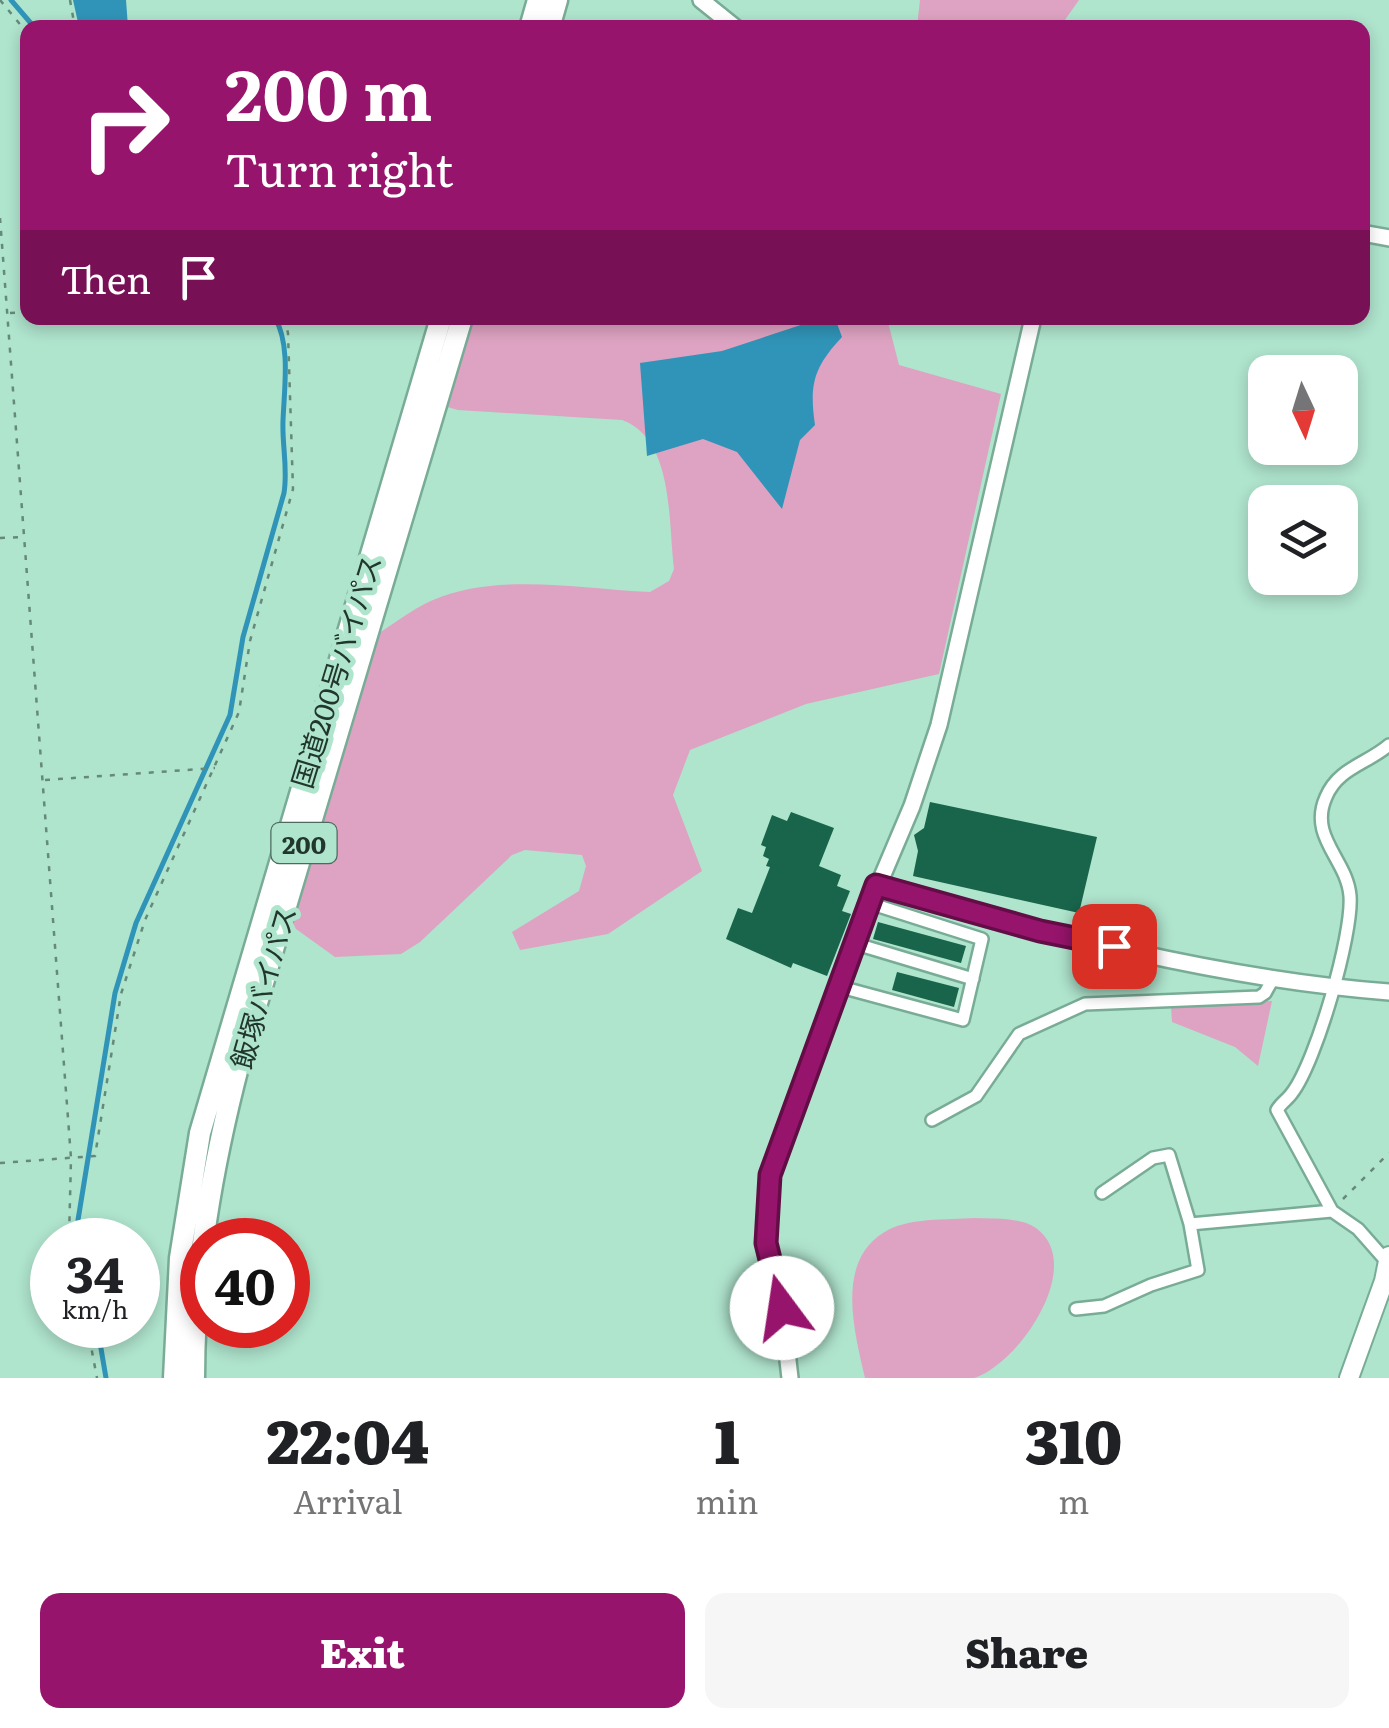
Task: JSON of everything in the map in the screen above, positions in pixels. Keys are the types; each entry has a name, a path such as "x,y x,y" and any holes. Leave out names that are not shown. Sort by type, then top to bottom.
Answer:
{"highway":[{"name":"国道200号バイパス","path":"174,1378 180,1258 200,1133 439,325"},
{"name":"飯塚バイパス","path":"194,1378 204,1224 238,1063 460,325"}],"main road":[{"path":"1348,1378 1388,1259"}],"street":[{"path":"702,0 726,20"},
{"path":"790,1378 782,1308 766,1243 770,1175 853,943 912,806 939,725 1032,325"},
{"path":"1388,1259 1358,1229 1332,1211 1276,1110 1292,1094 1312,1052 1350,912 1344,872 1325,842 1321,813 1325,798 1345,770 1389,745"},
{"path":"876,885 1040,931 1274,977 1389,992"},
{"path":"837,986 963,1020 982,939 870,903"},
{"path":"853,943 973,979"},
{"path":"932,1120 976,1096 1019,1034 1085,1004 1258,997 1266,993 1274,977"},
{"path":"1076,1309 1104,1306 1198,1270 1190,1224 1169,1154 1153,1158 1102,1193"},
{"path":"1190,1224 1332,1211"}],"path":[{"path":"0,0 20,24"},
{"path":"0,218 71,1158 70,1218"},
{"path":"8,314 20,313"},
{"path":"0,1163 96,1156 121,994 145,920 240,712 250,641 293,489 285,325"},
{"path":"0,538 25,537"},
{"path":"43,780 215,768"},
{"path":"1332,1211 1389,1154"},
{"path":"91,1348 97,1378"}],"shaded area":[{"path":"920,0 1079,0 1065,20 918,20"},
{"path":"459,325 889,325 899,365 1001,394 939,674 806,704 690,750 673,795 702,871 608,934 520,950 512,932 579,891 586,866 582,855 525,850 512,855 420,942 401,954 335,957 296,929 283,905 367,641 424,604 458,591 540,584 650,592 669,581 674,569 669,505 660,463 639,430 622,420 458,410 433,403"},
{"path":"1272,1001 1258,1066 1235,1047 1172,1022 1171,1006"},
{"path":"975,1218 1030,1224 1050,1245 1054,1265 1050,1288 1026,1335 991,1369 974,1378 865,1378 852,1300 859,1262 868,1246 883,1233 904,1224"}],"water":[{"path":"73,0 126,0 127,20 77,20"},
{"path":"801,325 838,325 842,337 816,377 815,425 800,440 782,509 737,452 703,439 647,456 640,363 722,351"}],"building":[{"path":"930,802 1097,837 1079,913 913,876 918,851 914,835 924,828"},
{"path":"791,812 834,828 819,866 841,875 837,886 850,891 842,911 851,914 827,976 793,963 791,968 726,939 738,908 752,913 770,867 766,866 769,859 763,856 766,847 761,845 772,815 787,821"},
{"path":"878,922 966,946 961,963 873,939"},
{"path":"897,972 959,988 954,1007 892,990"}],"waterway":[{"path":"11,0 28,20"},
{"path":"78,1218 115,993 136,923 230,715 243,637 284,493 285,354 278,325"},
{"path":"101,1348 106,1378"}],"route":[{"path":"782,1308 766,1243 770,1175 876,885 1040,931 1114,946"}]}
